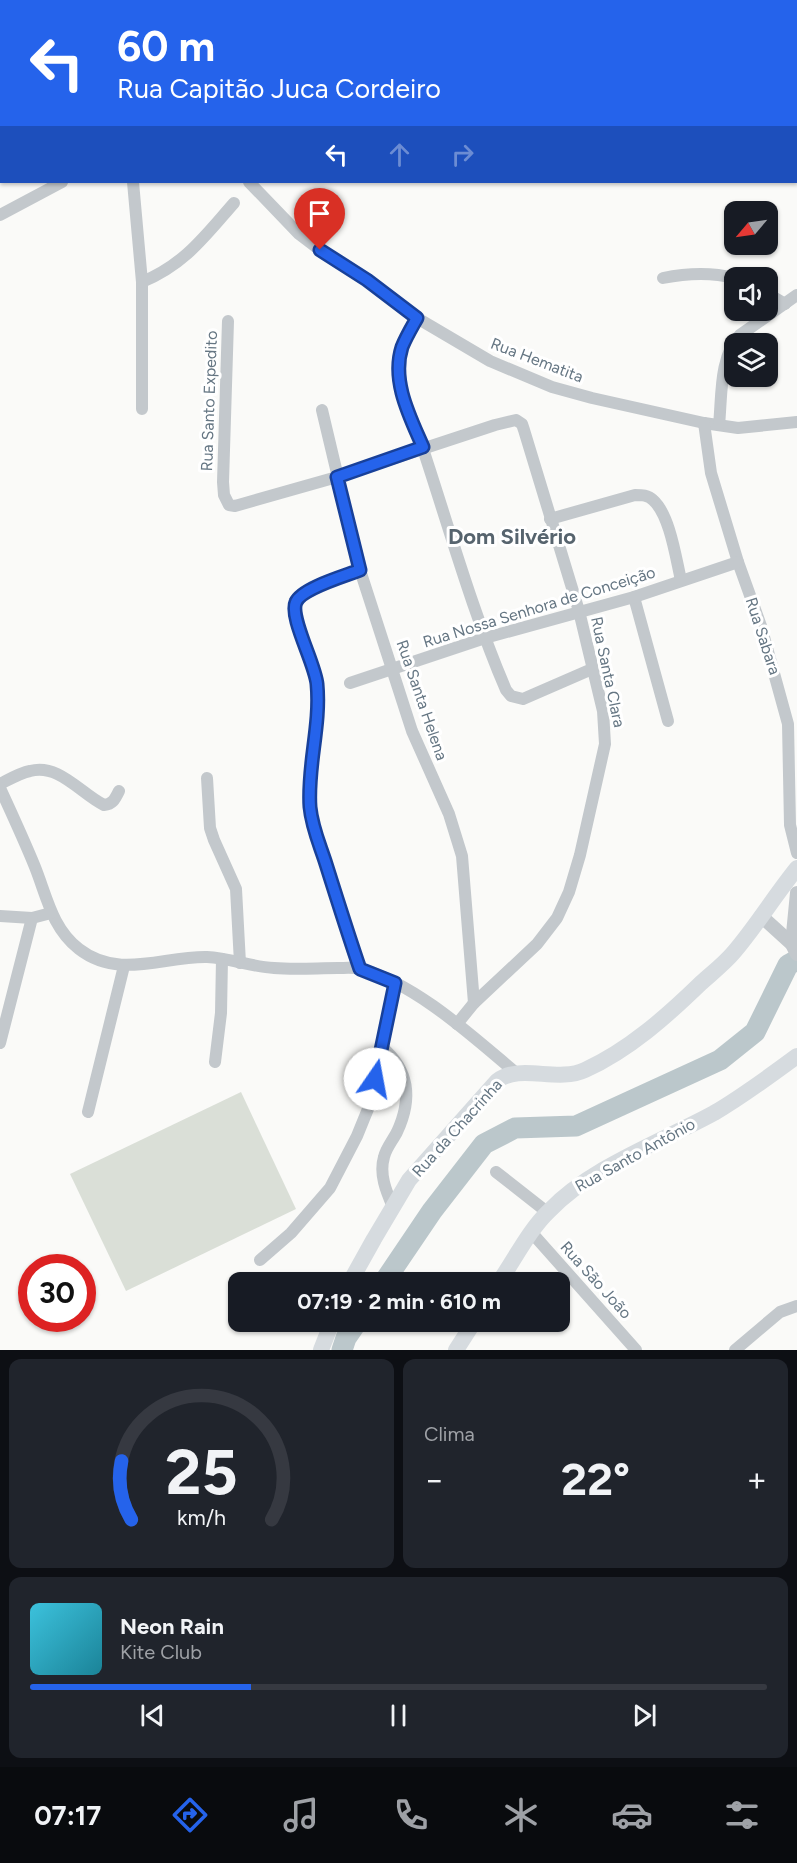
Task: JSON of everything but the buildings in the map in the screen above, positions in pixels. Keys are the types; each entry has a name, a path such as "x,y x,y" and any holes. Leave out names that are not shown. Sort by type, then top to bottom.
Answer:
{"main road":[{"path":"761,916 797,868"},
{"name":"Rua da Chacrinha","path":"356,1272 410,1180 497,1081 504,1075 515,1072 551,1076 581,1072 609,1059 672,1011 711,975 734,953 761,916"},
{"name":"Rua Santo Antônio","path":"507,1272 547,1212 568,1193 592,1177 715,1112 797,1056"},
{"path":"321,1350 328,1332"},
{"path":"456,1350 468,1332"}],"street":[{"path":"0,215 60,183"},
{"path":"133,183 142,282 142,409"},
{"name":"Rua Hematita","path":"250,183 299,234 417,318 490,361 552,387 704,423 738,428 797,422"},
{"path":"142,282 162,274 177,264 234,203"},
{"path":"663,278 698,273 724,276"},
{"path":"719,425 724,369 733,342 740,334 797,295"},
{"path":"778,300 785,304"},
{"path":"417,318 402,347 398,364 400,384 406,407 423,447 485,639 501,678 511,696 523,699 592,669"},
{"name":"Rua Santo Expedito","path":"228,321 223,482 226,502 235,506 337,477"},
{"name":"Rua Santa Helena","path":"322,410 360,570 412,730 449,814 462,856 474,1003"},
{"name":"Rua Santa Clara","path":"423,447 516,420 522,424 579,611 603,711 605,744 597,786 569,892 557,918 537,944 474,1003 457,1024"},
{"name":"Rua Sabara","path":"704,423 711,473 738,562 793,722 790,825 797,852"},
{"path":"337,477 423,447"},
{"path":"550,519 629,496 646,495 653,499 659,507 665,521 681,580"},
{"name":"Rua Nossa Senhora de Conceição","path":"350,682 485,639 634,597 738,562"},
{"path":"360,570 307,591 297,599 294,608 317,684 316,724 309,779 315,835 360,969"},
{"path":"634,597 668,721"},
{"path":"118,791 115,800 110,805 104,805 56,773 40,769 29,771 0,786 36,868 51,914 64,935 81,951 107,963 124,966 170,959 222,959 272,968 360,969 395,983 457,1024 515,1072"},
{"path":"207,778 210,828 236,889 240,963"},
{"path":"794,949 797,893"},
{"path":"0,916 32,918 51,914"},
{"path":"761,916 794,949"},
{"path":"0,1043 32,918"},
{"path":"215,1062 221,1013 222,959"},
{"path":"88,1112 124,966"},
{"path":"260,1260 291,1233 330,1188 357,1136 370,1104 395,983"},
{"path":"382,1047 393,1056 404,1077 408,1100 398,1129 384,1157 384,1185 393,1207"},
{"path":"496,1172 547,1212"},
{"name":"Rua São João","path":"532,1233 636,1350"},
{"path":"735,1350 780,1312 797,1306"}],"shaded area":[{"path":"241,1092 296,1209 126,1291 70,1174"}],"waterway":[{"path":"391,1272 432,1211 484,1144 515,1128 576,1126 720,1060 755,1032 788,965 797,960"},
{"path":"342,1350 350,1332"}],"district":[{"name":"Dom Silvério","path":"512,536"}],"route":[{"path":"320,250 367,280 417,318 402,347 398,364 406,407 423,447 337,477 360,570 307,591 297,599 294,608 315,670 317,684 316,724 309,779 310,808 315,835 360,969 395,983 375,1079"}]}
